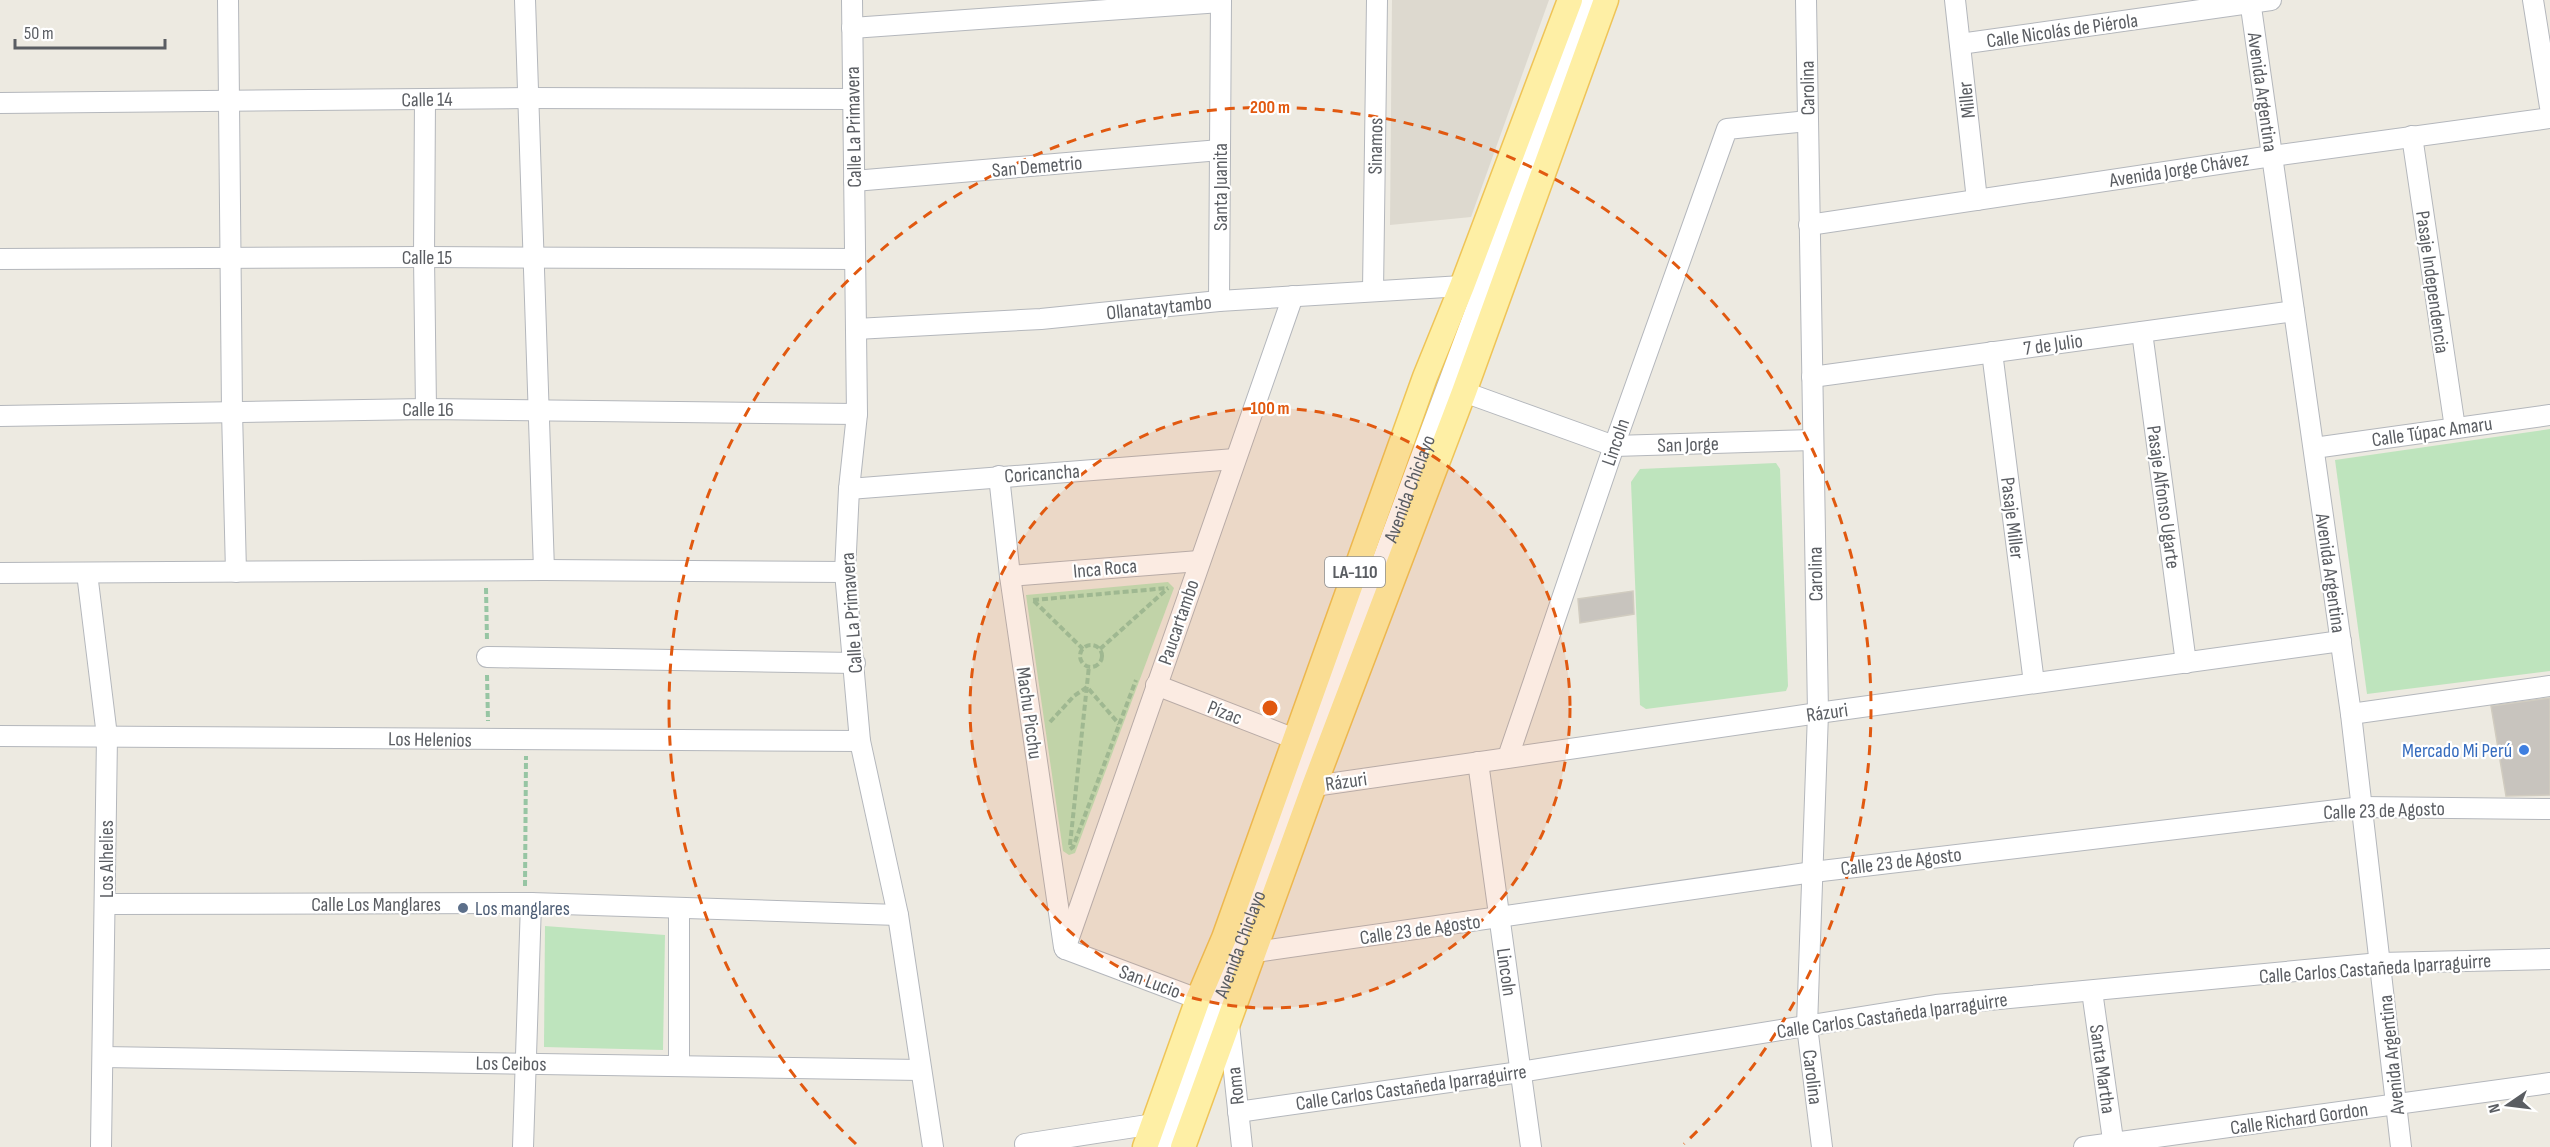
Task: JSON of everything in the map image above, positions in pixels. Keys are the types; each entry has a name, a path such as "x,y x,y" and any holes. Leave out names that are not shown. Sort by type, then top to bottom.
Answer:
{"main road":[{"name":"Avenida Chiclayo","path":"1184,1147 1214,1012 1224,938 1425,377 1462,286 1570,0"},
{"name":"Avenida Chiclayo","path":"1145,1147 1154,1124 1214,1012 1255,952 1314,786 1464,392 1606,0"}],"street":[{"path":"228,0 236,572"},
{"path":"525,0 544,570"},
{"name":"Calle La Primavera","path":"852,0 856,414 845,572 855,663 860,741 898,915 933,1147"},
{"name":"Sinamos","path":"1373,291 1377,0"},
{"name":"Avenida Chiclayo","path":"1166,1147 1214,1012 1591,0"},
{"name":"Carolina","path":"1806,0 1818,713 1807,1026 1822,1147"},
{"name":"Miller","path":"1955,0 1977,200"},
{"name":"Calle Nicolás de Piérola","path":"1960,44 2251,1 2271,0"},
{"path":"2533,0 2550,107"},
{"path":"852,28 1221,1"},
{"name":"Santa Juanita","path":"1219,301 1221,1"},
{"name":"Avenida Argentina","path":"2251,1 2351,714 2402,1147"},
{"name":"Calle 14","path":"0,104 528,98 853,99"},
{"path":"425,99 426,409"},
{"name":"Avenida Jorge Chávez","path":"1809,225 2272,156 2550,118"},
{"name":"Lincoln","path":"1508,757 1614,446 1727,129 1808,122"},
{"name":"Pasaje Independencia","path":"2412,136 2455,428"},
{"name":"San Demetrio","path":"854,181 1220,150"},
{"name":"Calle 15","path":"0,259 534,257 855,259"},
{"name":"Ollanataytambo","path":"856,329 1041,319 1219,301 1462,286"},
{"name":"Paucartambo","path":"1065,949 1293,296"},
{"name":"7 de Julio","path":"1812,377 2294,311"},
{"name":"Pasaje Alfonso Ugarte","path":"2142,332 2186,663"},
{"name":"Pasaje Miller","path":"1992,352 2034,683"},
{"name":"San Jorge","path":"1464,392 1614,446 1813,440"},
{"name":"Calle 16","path":"0,416 426,409 856,414"},
{"name":"Calle Túpac Amaru","path":"2313,448 2550,415"},
{"name":"Coricancha","path":"849,489 1235,459"},
{"name":"Machu Picchu","path":"999,476 1010,576 1065,949"},
{"name":"Inca Roca","path":"1010,576 1199,561"},
{"path":"0,573 544,570 845,572"},
{"name":"Los Alhelies","path":"87,573 107,736 101,1147"},
{"name":"Rázuri","path":"1314,786 1818,713 2341,642"},
{"path":"487,657 855,663"},
{"name":"Pízac","path":"1156,685 1295,739"},
{"path":"2351,714 2550,686"},
{"name":"Los Helenios","path":"0,736 860,741"},
{"name":"Lincoln","path":"1478,762 1530,1147"},
{"name":"Calle 23 de Agosto","path":"1255,952 1813,872 2362,807 2550,809"},
{"path":"523,1147 528,903"},
{"name":"Calle Los Manglares","path":"106,904 528,903 680,910 898,915"},
{"path":"679,1066 680,910"},
{"name":"San Lucio","path":"1065,949 1214,1012"},
{"name":"Calle Carlos Castañeda Iparraguirre","path":"1238,1112 1520,1072 1936,1005 2380,963 2550,959"},
{"name":"Santa Martha","path":"2092,991 2113,1145"},
{"name":"Roma","path":"1214,1012 1238,1112 1242,1147"},
{"name":"Los Ceibos","path":"103,1057 920,1070"},
{"name":"Calle Richard Gordon","path":"2084,1147 2113,1145 2550,1083"},
{"path":"1025,1144 1154,1124"}],"path":[{"path":"1168,588 1168,594"},
{"path":"1083,648 1033,600 1168,588"},
{"path":"1100,649 1168,588"},
{"path":"1092,645 1100,649 1102,655 1100,662 1095,666 1089,666 1081,659 1083,648 1092,645"},
{"path":"1089,666 1070,849 1073,847 1140,669"},
{"path":"1050,722 1074,696 1087,687"},
{"path":"1087,687 1119,723"},
{"path":"526,740 528,903"}],"shaded area":[{"path":"1392,0 1549,0 1471,217 1390,225"}],"green space":[{"path":"2550,429 2550,671 2367,694 2335,460"},
{"path":"1776,463 1780,469 1788,686 1786,691 1646,709 1640,705 1631,482 1640,469"},
{"path":"1168,582 1174,588 1075,853 1069,855 1063,851 1026,595"},
{"path":"545,926 665,935 663,1050 544,1047"}],"building":[{"path":"1633,591 1634,614 1580,623 1578,599"},
{"name":"Mercado Mi Perú","path":"2550,698 2550,795 2506,796 2491,706"}],"place":[{"name":"Mercado Mi Perú","path":"2524,750"},
{"name":"Los manglares","path":"463,908"}]}
